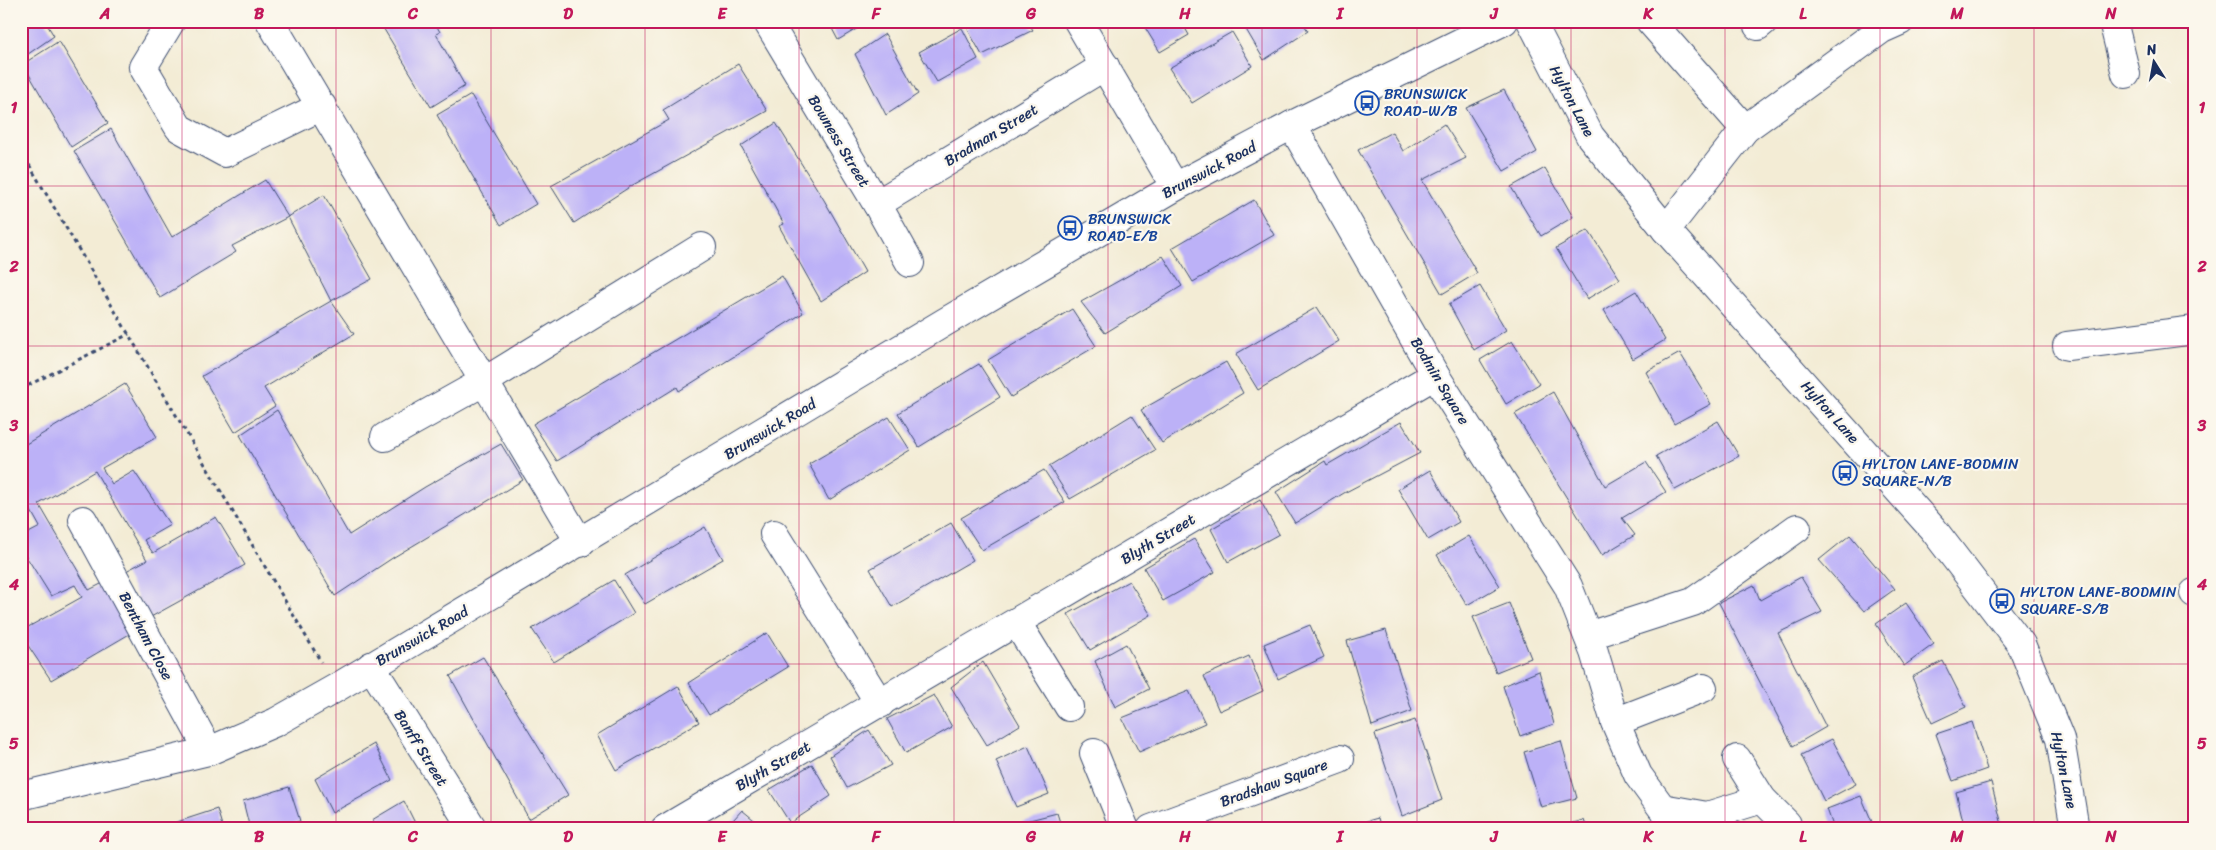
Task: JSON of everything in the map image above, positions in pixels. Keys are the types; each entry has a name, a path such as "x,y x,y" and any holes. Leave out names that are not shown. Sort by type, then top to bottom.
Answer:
{"street":[{"path":"171,21 143,67 179,128 225,153 322,106"},
{"path":"270,21 485,380 580,543"},
{"name":"Bowness Street","path":"766,21 877,204 910,263"},
{"path":"1078,21 1175,187"},
{"name":"Brunswick Road","path":"21,796 209,751 276,722 580,543 945,322 1175,187 1292,125 1504,21"},
{"name":"Hylton Lane","path":"1531,21 1590,136 1666,230 1934,529 2021,644 2060,738 2075,829"},
{"path":"1650,21 1745,128"},
{"path":"2113,21 2126,74"},
{"path":"1666,230 1745,128 1887,24"},
{"name":"Bradman Street","path":"877,204 1105,66"},
{"name":"Bodmin Square","path":"1292,125 1435,375 1568,586 1588,636 1614,722 1638,775 1662,808 1708,816 1762,799"},
{"path":"384,437 485,380 702,247"},
{"path":"2067,346 2195,330"},
{"name":"Blyth Street","path":"665,829 880,704 1435,375"},
{"name":"Bentham Close","path":"83,520 209,751"},
{"path":"1588,636 1693,602 1798,528"},
{"path":"774,534 880,704"},
{"path":"1017,623 1069,706"},
{"name":"Banff Street","path":"371,666 473,829"},
{"path":"1614,722 1703,688"},
{"path":"1094,753 1124,829"},
{"name":"Bradshaw Square","path":"1151,829 1340,759"},
{"path":"1737,760 1762,799 1787,824 1788,829"}],"path":[{"path":"21,151 336,688"},
{"path":"21,389 129,334"}],"building":[{"path":"21,21 45,21 54,36 21,59"},
{"path":"379,21 434,21 440,32 436,34 465,86 431,107"},
{"path":"828,21 870,21 838,40"},
{"path":"980,21 1027,21 1033,30 982,55 967,28"},
{"path":"1141,21 1181,21 1189,35 1160,52"},
{"path":"1252,21 1302,21 1308,31 1264,60 1244,26"},
{"path":"1314,21 1328,21 1318,27"},
{"path":"962,28 978,59 937,82 919,52"},
{"path":"1232,32 1252,66 1192,103 1169,68"},
{"path":"885,34 918,94 886,115 855,54"},
{"path":"59,41 108,123 71,147 23,64"},
{"path":"738,64 767,111 631,186 574,223 551,186 669,120 663,110"},
{"path":"1504,90 1537,152 1504,171 1466,108"},
{"path":"471,95 536,204 501,225 437,115"},
{"path":"776,123 824,200 865,272 821,301 779,226 784,224 741,146"},
{"path":"1444,124 1466,158 1422,180 1477,273 1442,294 1358,150 1392,132 1403,151"},
{"path":"111,129 172,237 265,180 288,217 232,246 236,252 160,298 74,151"},
{"path":"1545,168 1573,217 1541,236 1511,187"},
{"path":"324,195 372,279 331,301 288,217"},
{"path":"1254,200 1274,235 1193,282 1172,248"},
{"path":"1588,230 1620,279 1587,299 1556,248"},
{"path":"1163,256 1182,286 1105,333 1081,302"},
{"path":"782,276 803,313 679,391 677,387 557,461 533,424"},
{"path":"1480,286 1506,330 1474,350 1449,304"},
{"path":"1636,291 1665,340 1633,359 1604,310"},
{"path":"331,301 354,334 264,388 275,406 235,432 202,376"},
{"path":"1317,307 1339,341 1258,390 1236,354"},
{"path":"1072,309 1096,346 1011,397 988,360"},
{"path":"1512,341 1539,384 1506,404 1480,360"},
{"path":"1680,353 1711,404 1674,424 1646,372"},
{"path":"1226,362 1243,393 1162,443 1141,410"},
{"path":"979,364 1000,397 919,447 898,413"},
{"path":"125,384 157,437 102,468 112,484 134,471 170,525 144,540 153,553 216,517 245,565 149,618 124,572 147,560 95,471 39,504 89,590 111,579 138,629 51,680 21,635 21,631 82,597 75,585 51,596 21,548 21,537 40,527 30,509 21,514 21,447"},
{"path":"1553,392 1605,486 1646,462 1666,492 1622,518 1635,535 1602,555 1515,414"},
{"path":"277,410 349,535 425,487 501,444 523,480 394,557 335,596 240,435"},
{"path":"1132,415 1155,450 1070,499 1049,466"},
{"path":"889,417 910,450 829,500 809,464"},
{"path":"1718,421 1739,456 1675,490 1656,456"},
{"path":"1401,422 1420,453 1344,493 1295,523 1276,492 1325,461 1327,465"},
{"path":"1044,470 1065,502 982,550 961,518"},
{"path":"1430,470 1459,522 1428,540 1398,489"},
{"path":"1260,500 1279,534 1228,562 1211,529"},
{"path":"951,523 973,560 892,607 870,569"},
{"path":"705,527 723,559 645,604 625,575"},
{"path":"1850,535 1895,589 1864,611 1819,560"},
{"path":"1469,536 1500,586 1467,605 1437,555"},
{"path":"1194,539 1215,572 1163,601 1144,568"},
{"path":"1801,577 1822,612 1778,633 1826,727 1793,746 1719,603 1754,585 1760,600"},
{"path":"614,580 634,613 554,662 532,629"},
{"path":"1129,581 1151,615 1090,650 1068,614"},
{"path":"1509,603 1531,658 1496,672 1473,617"},
{"path":"1906,603 1934,644 1904,666 1876,624"},
{"path":"1310,625 1324,657 1278,679 1264,644"},
{"path":"1386,630 1412,711 1372,726 1347,641"},
{"path":"767,633 788,667 709,715 689,683"},
{"path":"1126,644 1149,689 1115,707 1095,661"},
{"path":"1249,656 1263,691 1219,711 1204,676"},
{"path":"483,657 568,795 529,819 450,676"},
{"path":"1943,661 1966,707 1932,723 1912,677"},
{"path":"983,662 1020,725 987,745 951,687"},
{"path":"1539,671 1554,724 1520,736 1503,686"},
{"path":"678,686 699,722 616,770 597,735"},
{"path":"1189,691 1205,723 1139,752 1122,718"},
{"path":"934,695 952,727 906,753 887,719"},
{"path":"1415,720 1442,800 1402,816 1375,734"},
{"path":"1972,722 1987,769 1953,781 1936,734"},
{"path":"869,730 891,765 847,788 830,756"},
{"path":"1832,739 1856,784 1824,801 1801,755"},
{"path":"1561,741 1577,798 1541,807 1524,752"},
{"path":"374,744 392,780 332,813 315,779"},
{"path":"1028,746 1049,794 1016,807 996,761"},
{"path":"812,764 831,796 790,823 769,790"},
{"path":"1991,782 2003,829 1965,829 1956,792"},
{"path":"289,787 300,821 275,829 250,829 243,801"},
{"path":"1861,796 1875,829 1834,829 1827,809"},
{"path":"404,801 418,829 377,829 372,820"},
{"path":"217,809 223,829 173,829 171,824"},
{"path":"742,810 765,829 725,829"},
{"path":"1057,813 1062,829 1024,829 1022,822"},
{"path":"1378,818 1381,829 1342,829 1342,828"},
{"path":"1584,820 1587,829 1554,829 1554,828"}],"place":[{"name":"BRUNSWICK ROAD-W/B","path":"1367,103"},
{"name":"BRUNSWICK ROAD-E/B","path":"1070,228"},
{"name":"HYLTON LANE-BODMIN SQUARE-N/B","path":"1845,473"},
{"name":"HYLTON LANE-BODMIN SQUARE-S/B","path":"2002,601"}]}
